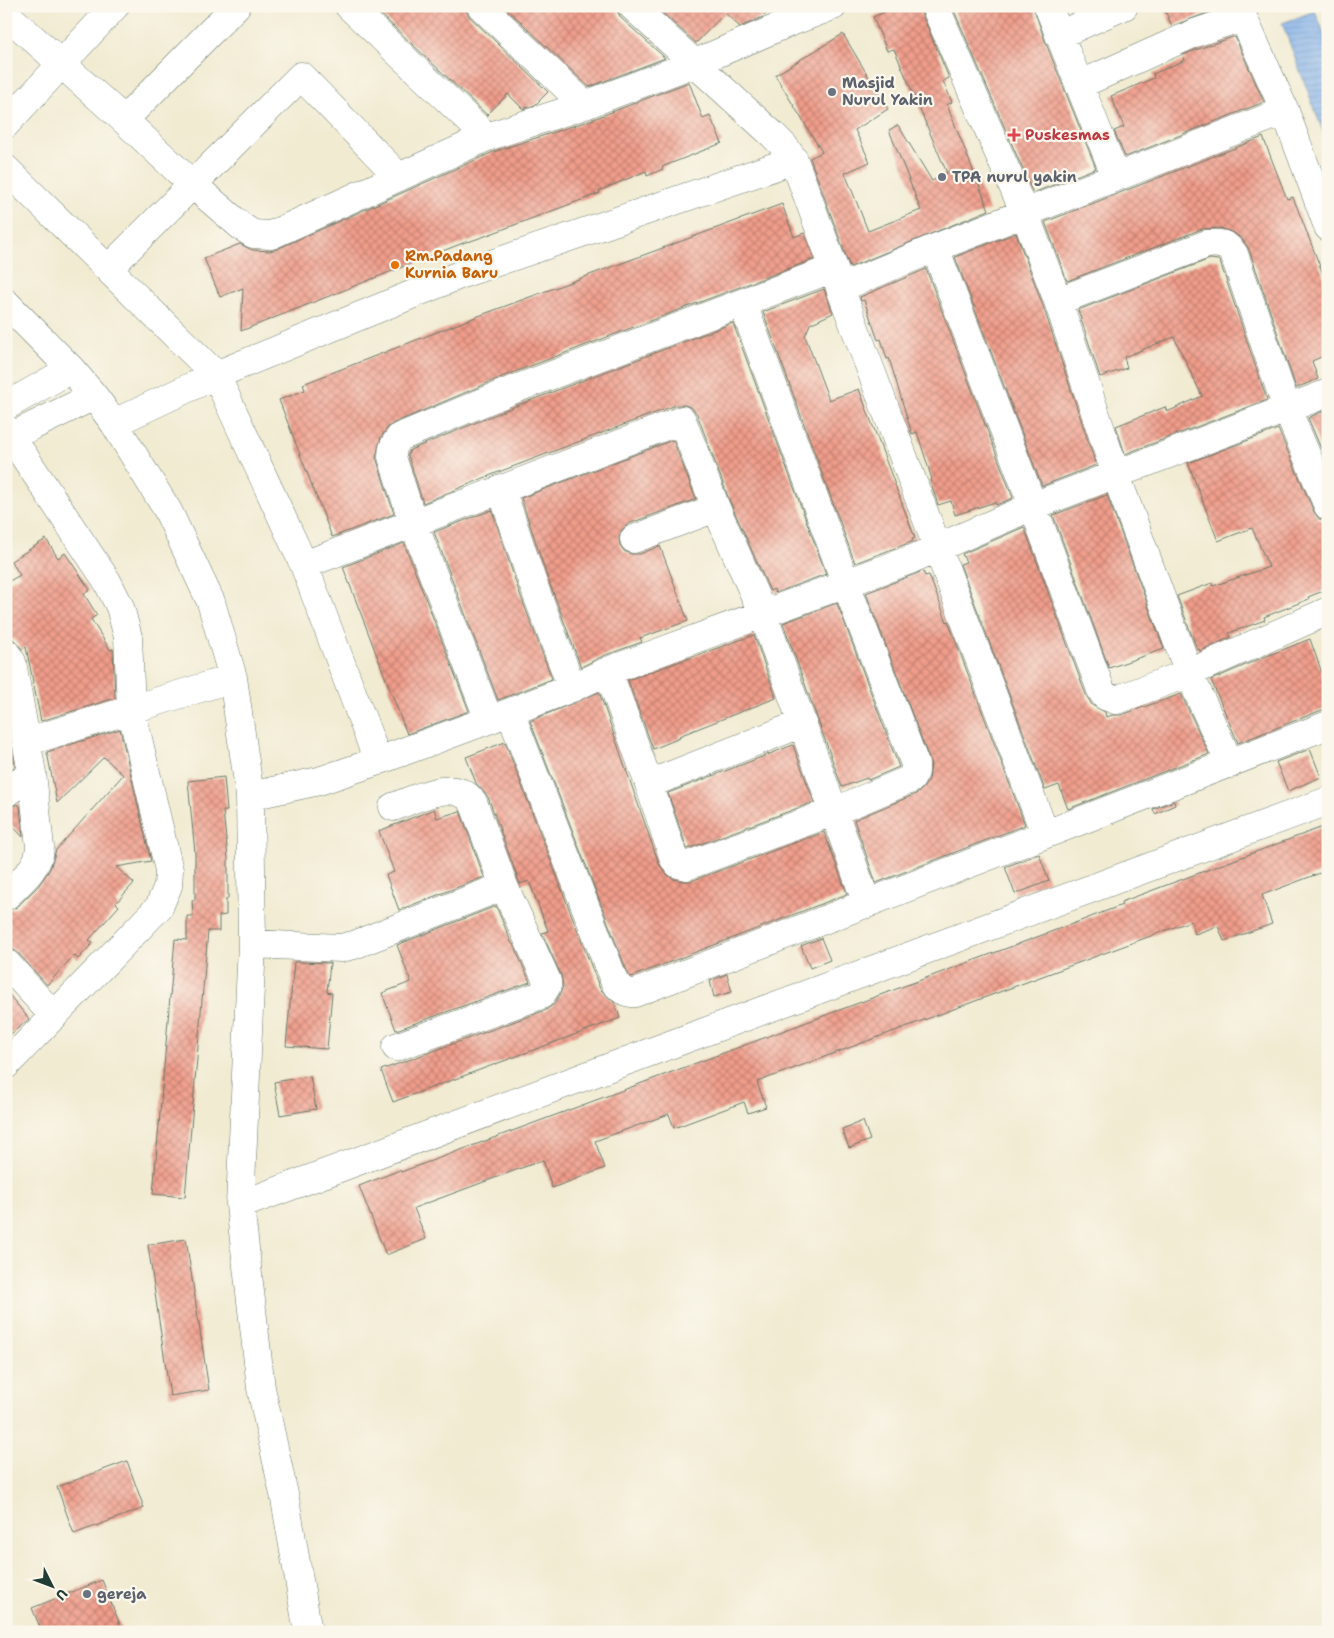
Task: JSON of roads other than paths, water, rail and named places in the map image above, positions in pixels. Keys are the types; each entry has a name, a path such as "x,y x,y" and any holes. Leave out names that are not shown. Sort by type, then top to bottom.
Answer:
{"street":[{"path":"6,124 115,6"},
{"path":"124,120 236,6"},
{"path":"349,6 487,137"},
{"path":"481,6 585,104"},
{"path":"632,6 773,134 794,160 1045,834"},
{"path":"6,14 192,184 242,227 253,234 263,236 271,235 487,137 585,104 695,63 777,15 833,6"},
{"path":"935,6 1025,214 1058,301 1116,475 1189,673 1230,764"},
{"path":"1048,6 1116,177"},
{"path":"1059,36 1124,6"},
{"path":"1079,85 1240,11 1285,111 1328,227"},
{"path":"108,269 301,76 399,177"},
{"path":"1285,111 935,248 743,304 510,391 400,437 392,448 392,457 413,522 500,716 615,983 622,991 628,994 635,993 867,904 1328,725"},
{"path":"114,423 216,375 462,274 794,160"},
{"path":"6,169 216,375 304,565 378,761"},
{"path":"1058,301 1207,244 1223,243 1234,254 1287,409 1328,506"},
{"path":"935,248 1101,690 1105,696 1116,700 1189,673 1328,611"},
{"path":"6,303 71,369 94,396 114,423 168,511 211,602 233,678 250,796 252,944 240,1205 261,1388 285,1499 308,1632"},
{"path":"608,672 674,859 678,864 686,866 835,811 912,780 915,772 915,764 846,584 743,304"},
{"path":"6,406 71,369"},
{"path":"250,796 319,781 500,716 608,672 939,549 1033,506 1328,393"},
{"path":"6,1065 159,907 165,897 168,886 169,870 131,709 128,637 120,607 107,581 8,435 94,396"},
{"path":"304,565 682,420 716,508 763,614 867,904"},
{"path":"501,488 532,580 572,688"},
{"path":"634,539 716,508"},
{"path":"6,896 28,873 40,854 32,773 8,660"},
{"path":"26,742 233,678"},
{"path":"649,784 803,723"},
{"path":"6,793 32,773"},
{"path":"393,807 444,790 460,790 468,794 473,802 504,886 547,981 546,989 540,995 396,1047"},
{"path":"240,1205 1123,876 1328,802"},
{"path":"252,944 341,948 354,945 504,886"},
{"path":"6,963 54,1016"}],"water":[{"path":"1315,11 1328,43 1328,145 1282,23"}],"place":[{"name":"Masjid Nurul Yakin","path":"832,92"},
{"name":"Puskesmas","path":"1014,135"},
{"name":"TPA nurul yakin","path":"942,177"},
{"name":"Rm.Padang Kurnia Baru","path":"395,265"},
{"name":"gereja","path":"87,1594"}]}
